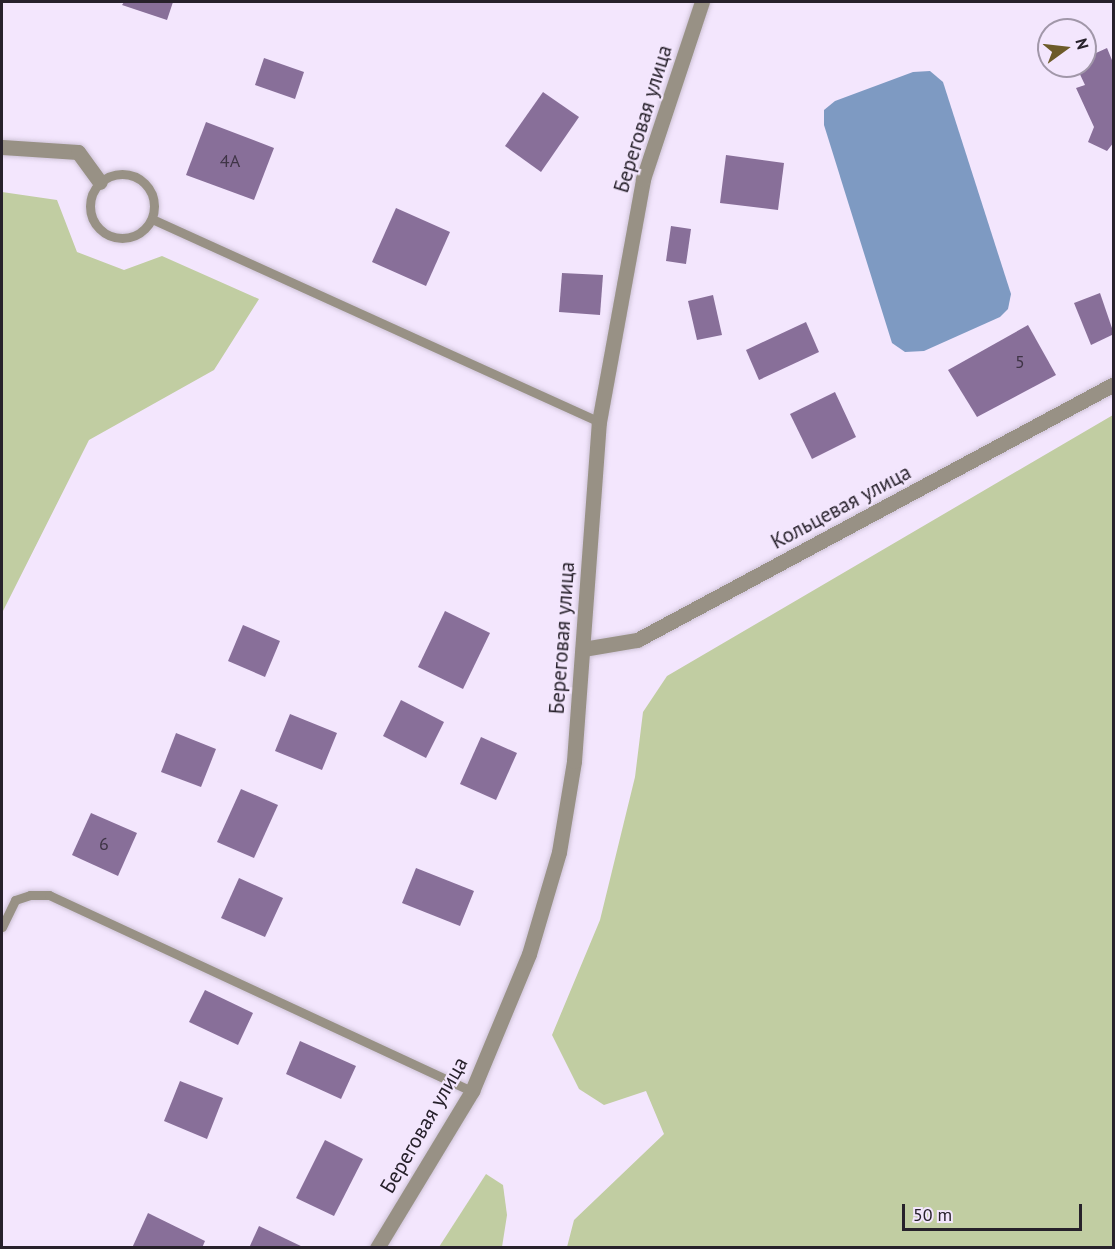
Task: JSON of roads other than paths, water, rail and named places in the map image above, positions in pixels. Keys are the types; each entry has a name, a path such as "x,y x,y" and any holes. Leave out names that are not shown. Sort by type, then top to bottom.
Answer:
{"street":[{"name":"Береговая улица","path":"377,1248 472,1091 529,954 559,852 574,761 599,422 643,179 702,2"},
{"path":"2,147 78,152 100,182"},
{"name":"Кольцевая улица","path":"583,649 637,640 1113,384"}],"lane":[{"path":"124,173 136,176 153,194 152,219 134,236 109,235 92,217 93,192 100,182 124,173"},
{"path":"152,219 599,422"},
{"path":"2,927 15,900 30,895 49,896 472,1091"}],"water":[{"path":"930,71 943,82 1011,294 1008,309 1000,317 924,351 905,352 892,343 824,125 824,110 835,101 913,72"}]}
